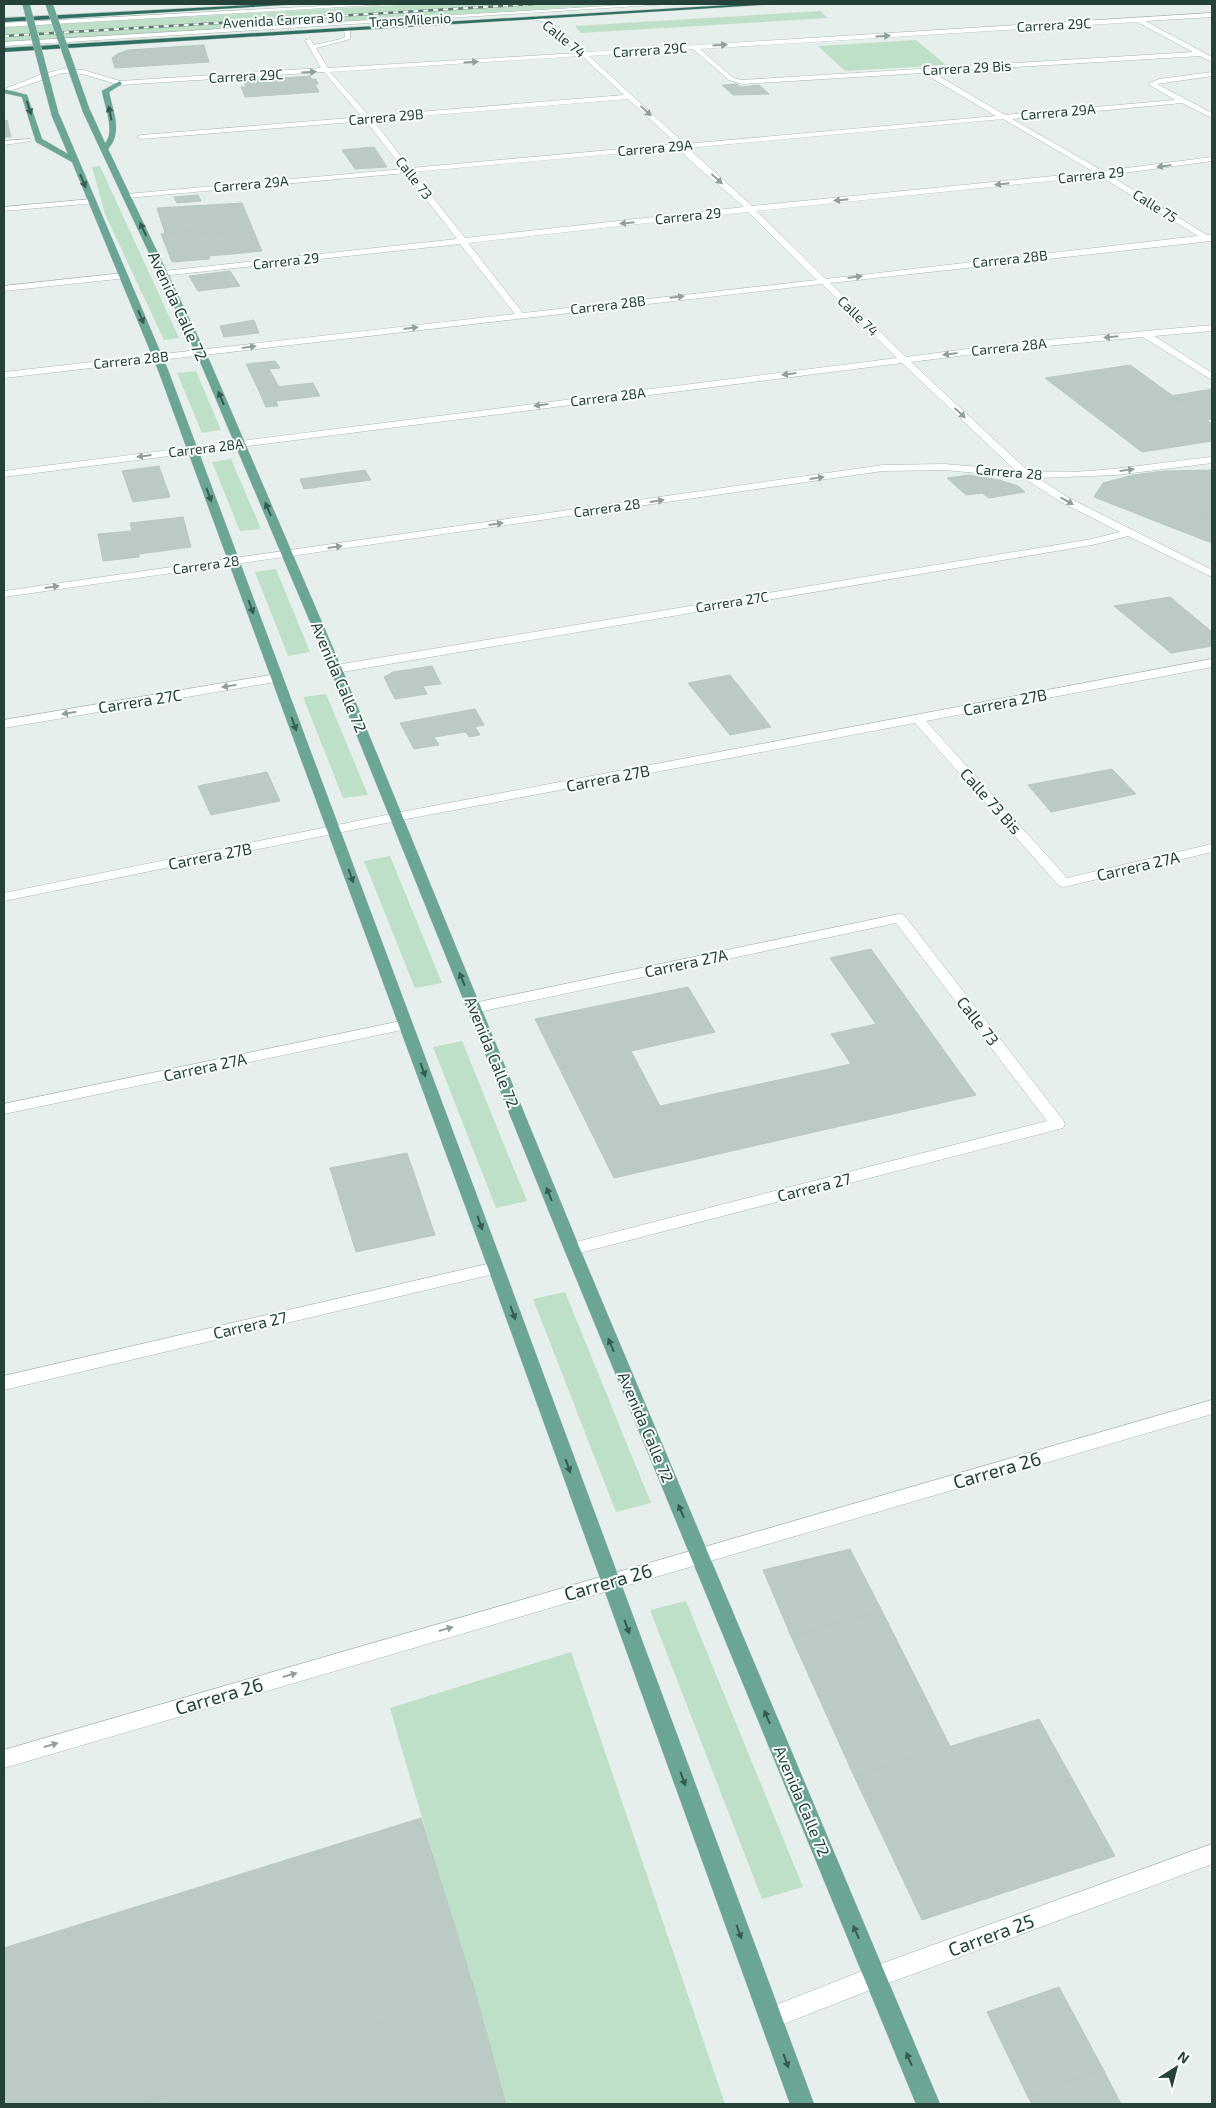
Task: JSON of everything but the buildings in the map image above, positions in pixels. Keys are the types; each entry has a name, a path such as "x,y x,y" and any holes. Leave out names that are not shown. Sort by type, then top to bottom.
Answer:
{"highway":[{"name":"Avenida Carrera 30","path":"4,20 297,4"},
{"name":"Avenida Carrera 30","path":"4,50 774,4"}],"main road":[{"path":"26,4 55,114 158,358 496,1268 802,2104"},
{"name":"Avenida Calle 72","path":"49,4 86,110 201,352 336,669 572,1249 928,2104"},
{"path":"104,149 112,140 113,128 105,91 120,83"},
{"path":"4,91 25,96 39,140 75,161"}],"street":[{"name":"TransMilenio","path":"4,25 388,4"},
{"name":"TransMilenio","path":"4,44 666,4"},
{"name":"Carrera 29C","path":"4,91 48,74 68,71 84,72 120,83 1212,15"},
{"name":"Calle 74","path":"535,18 547,22 631,97 682,145 688,154 750,209 902,360 1026,475 1065,500 1212,574"},
{"path":"1139,20 1212,60"},
{"name":"Calle 73","path":"347,29 350,34 343,41 310,44 326,71 368,119 520,316"},
{"name":"Carrera 29 Bis","path":"694,47 735,81 1199,54"},
{"path":"173,70 175,80"},
{"name":"Calle 75","path":"923,70 1210,239"},
{"path":"1212,74 1152,82 1153,86 1212,116"},
{"name":"Carrera 29B","path":"141,137 631,97"},
{"name":"Carrera 29A","path":"127,196 1182,101"},
{"path":"4,143 27,141"},
{"name":"Carrera 29","path":"164,274 750,209 1101,174 1212,159"},
{"path":"4,209 92,201"},
{"name":"Carrera 28B","path":"4,375 822,281 1210,239"},
{"path":"4,289 124,276"},
{"name":"Carrera 28A","path":"4,474 1014,346 1212,328"},
{"path":"1145,334 1212,377"},
{"name":"Carrera 28","path":"4,594 883,468 944,467 1026,475 1076,475 1212,460"},
{"name":"Carrera 27C","path":"336,669 1092,542 1128,533"},
{"name":"Carrera 27B","path":"4,897 396,817 1212,663"},
{"name":"Carrera 27C","path":"4,724 277,678"},
{"name":"Calle 73 Bis","path":"918,719 1064,883"},
{"name":"Carrera 27A","path":"1064,883 1212,848"},
{"name":"Calle 73","path":"899,918 1057,1124"},
{"name":"Carrera 27A","path":"474,1008 899,918"},
{"name":"Carrera 27A","path":"4,1109 406,1025"},
{"name":"Carrera 27","path":"572,1249 1057,1124"},
{"name":"Carrera 27","path":"4,1383 496,1268"},
{"name":"Carrera 26","path":"4,1759 610,1581 1212,1408"},
{"name":"Carrera 25","path":"770,2018 875,1977 1212,1854"}],"green space":[{"path":"418,4 622,4 4,42 4,27"},
{"path":"820,11 828,18 581,33 575,26"},
{"path":"916,40 946,65 845,71 818,46"},
{"path":"100,166 179,338 164,340 105,214 92,167"},
{"path":"196,371 221,430 202,433 177,373"},
{"path":"231,459 261,529 240,531 212,462"},
{"path":"276,569 310,652 288,656 255,572"},
{"path":"326,694 368,795 343,798 303,697"},
{"path":"390,856 442,983 415,988 364,861"},
{"path":"462,1041 527,1201 496,1208 433,1047"},
{"path":"565,1292 651,1503 616,1512 533,1299"},
{"path":"686,1601 803,1887 762,1899 650,1610"},
{"path":"571,1652 725,2104 506,2104 390,1708"}],"railway":[{"path":"4,36 534,4"}]}
